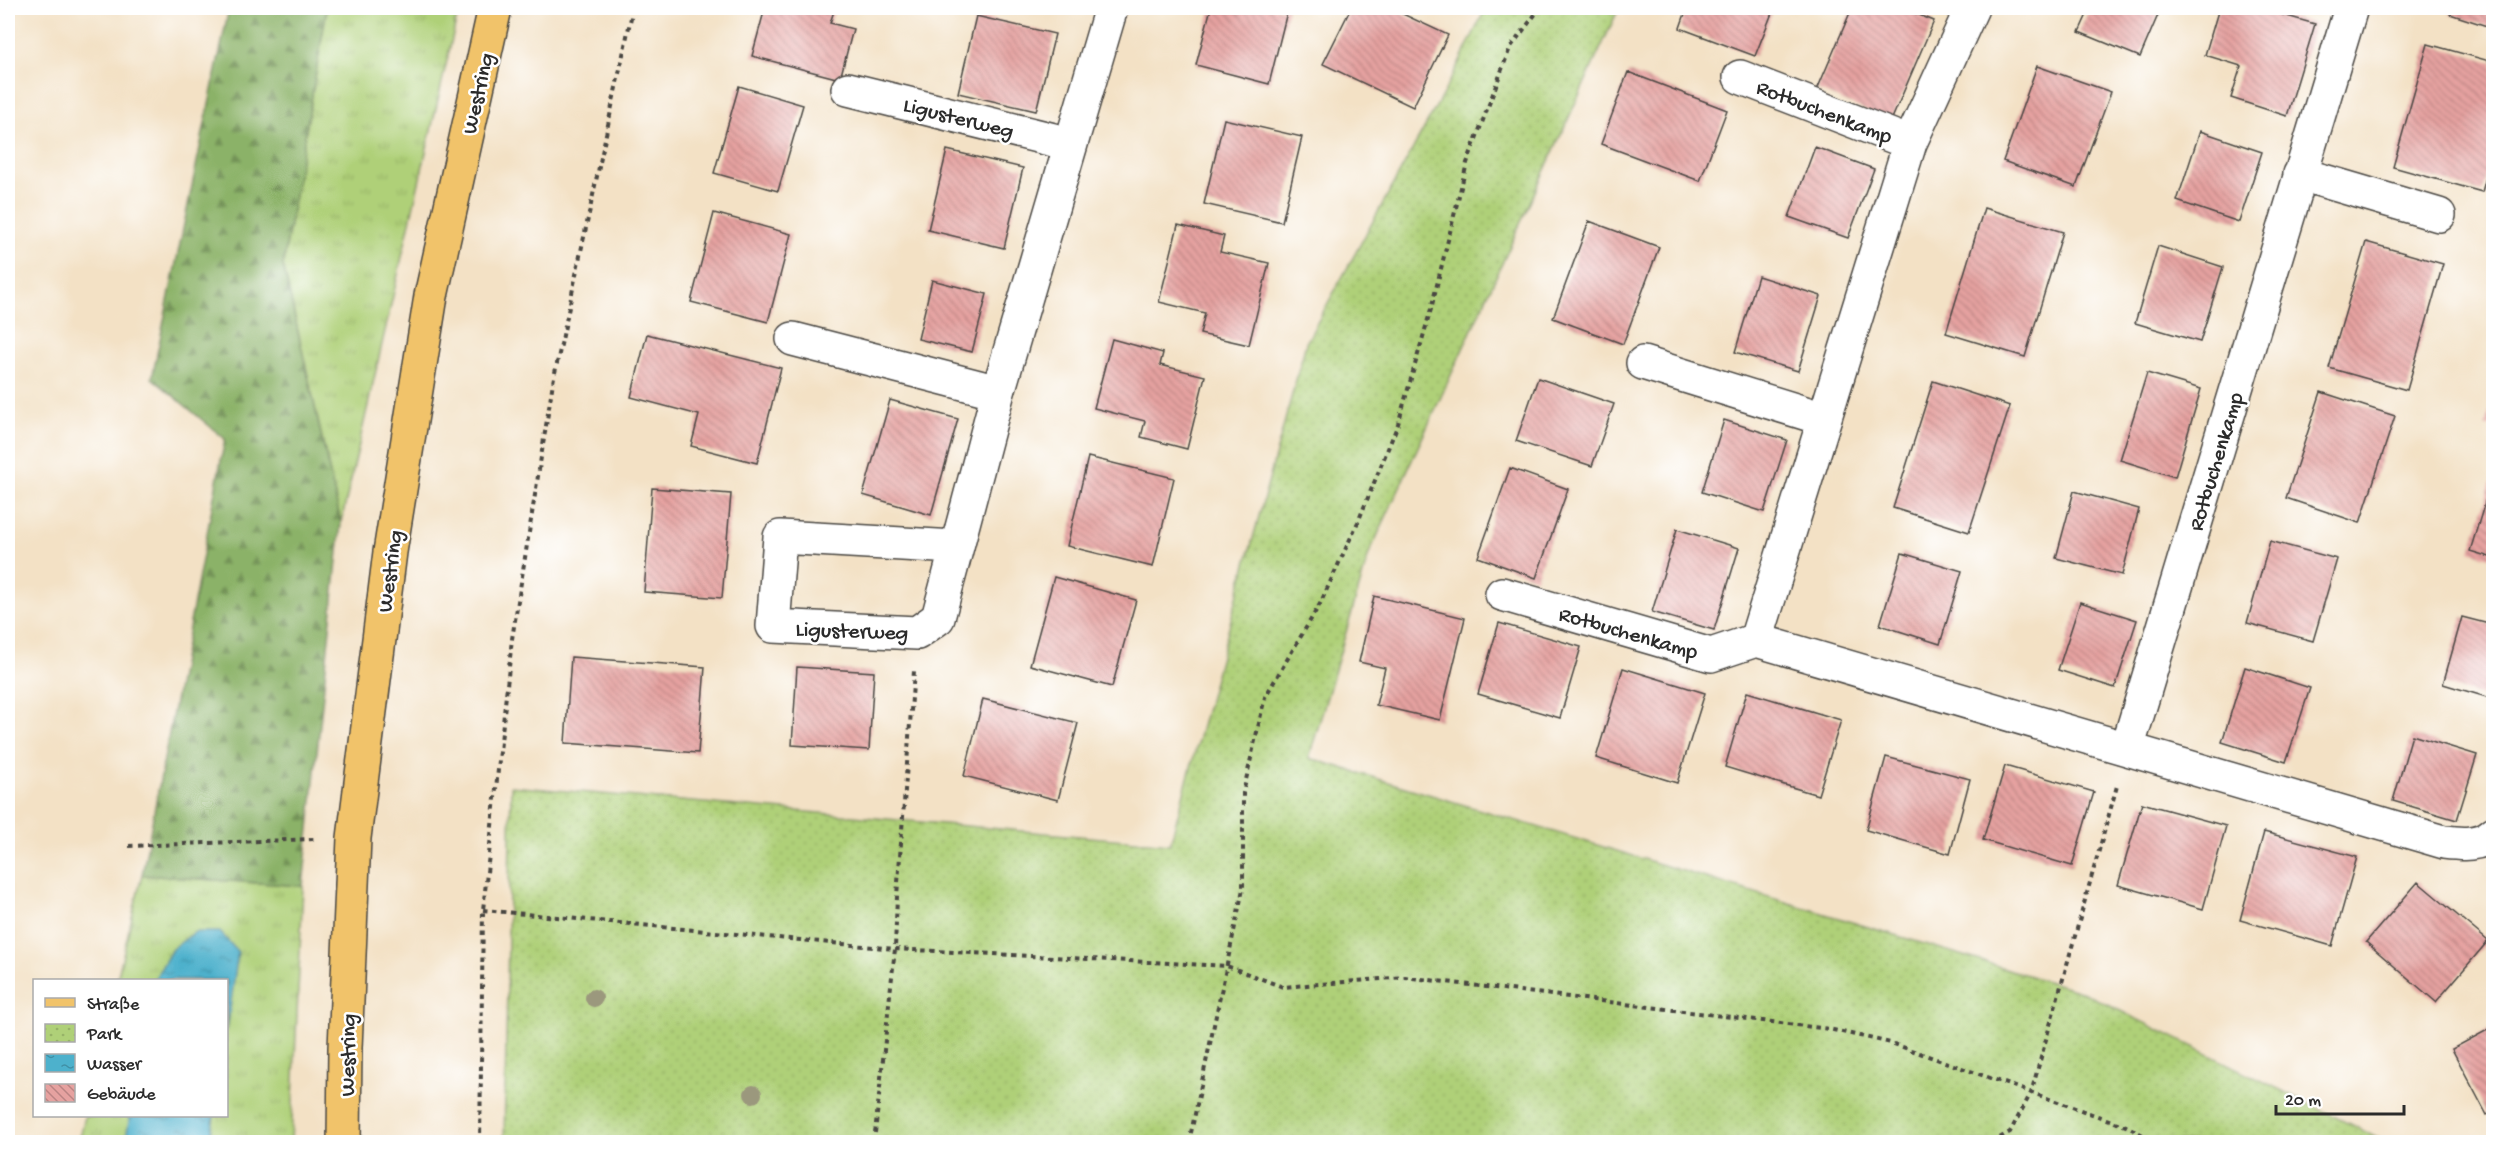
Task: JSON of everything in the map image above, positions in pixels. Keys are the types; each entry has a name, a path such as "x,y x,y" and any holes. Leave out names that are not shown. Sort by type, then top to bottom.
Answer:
{"main road":[{"name":"Westring","path":"344,1143 345,1048 354,838 390,552 431,296 495,8"}],"street":[{"name":"Ligusterweg","path":"955,547 780,537 773,626 917,633 938,618 998,392 1111,8"},
{"name":"Rotbuchenkamp","path":"1502,594 1711,655 1756,640 1910,144 1972,8"},
{"name":"Rotbuchenkamp","path":"2127,749 2351,8"},
{"name":"Rotbuchenkamp","path":"1740,77 1910,144"},
{"name":"Ligusterweg","path":"848,89 1070,144"},
{"path":"2300,174 2439,215"},
{"path":"793,339 998,392"},
{"path":"1643,363 1824,419"},
{"path":"1756,640 2444,842 2467,844 2491,842"}],"path":[{"path":"480,1143 483,910 512,639 553,382 633,8"},
{"path":"1189,1143 1243,889 1243,794 1265,696 1320,604 1358,522 1398,424 1431,309 1467,163 1510,48 1540,8"},
{"path":"874,1143 895,949 917,633"},
{"path":"1992,1143 2010,1132 2031,1093 2127,749"},
{"path":"129,846 354,838"},
{"path":"483,910 895,949 1227,966 1283,987 1405,977 1829,1029 1892,1043 2126,1126 2156,1143"}],"green space":[{"path":"229,8 327,8 283,265 341,523 303,886 142,875 225,439 152,378"},
{"path":"327,8 459,8 341,523 283,265"},
{"path":"1486,8 1619,8 1369,554 1309,758 2080,991 2386,1142 504,1142 511,786 1170,844 1306,343 1449,83"},
{"path":"142,875 303,886 291,1142 79,1142 85,1117 228,1117 228,979 117,979"}],"water":[{"path":"195,932 220,932 238,952 228,1024 228,979 155,979 172,949"},
{"path":"130,1117 214,1117 210,1142 125,1142"}],"building":[{"path":"765,8 835,8 830,23 853,29 840,79 752,56"},
{"path":"1211,8 1288,8 1269,84 1196,65"},
{"path":"1351,8 1390,8 1448,35 1413,107 1323,64"},
{"path":"1687,8 1774,8 1755,56 1680,28"},
{"path":"1852,8 1902,8 1934,21 1891,121 1817,90"},
{"path":"2090,8 2161,8 2140,57 2079,32"},
{"path":"2219,8 2259,8 2315,24 2287,116 2231,98 2241,66 2205,55"},
{"path":"2452,8 2493,8 2493,28 2450,14"},
{"path":"976,16 1055,34 1036,111 958,93"},
{"path":"2428,44 2493,62 2493,151 2482,192 2393,167"},
{"path":"2037,66 2111,92 2076,187 2003,161"},
{"path":"1628,72 1727,110 1700,181 1601,144"},
{"path":"739,86 803,105 778,191 714,173"},
{"path":"1224,119 1302,137 1282,222 1204,204"},
{"path":"2200,131 2262,152 2239,222 2177,201"},
{"path":"1815,147 1874,169 1848,238 1789,217"},
{"path":"947,150 1023,168 1004,248 928,230"},
{"path":"1984,208 2063,232 2025,357 1946,333"},
{"path":"714,213 791,234 768,322 691,302"},
{"path":"1589,221 1659,247 1623,344 1553,318"},
{"path":"1178,225 1224,236 1220,252 1269,263 1249,345 1200,334 1205,313 1159,302"},
{"path":"2366,242 2443,264 2407,390 2329,368"},
{"path":"2158,246 2223,267 2200,342 2135,323"},
{"path":"1758,276 1821,296 1798,371 1735,352"},
{"path":"932,280 987,294 972,352 918,339"},
{"path":"647,334 781,368 757,463 691,446 699,415 631,397"},
{"path":"1112,339 1163,353 1160,365 1205,376 1187,449 1141,437 1145,421 1094,408"},
{"path":"2147,373 2201,389 2175,477 2120,460"},
{"path":"1538,378 1614,404 1592,466 1516,441"},
{"path":"1933,381 2010,406 1969,532 1893,508"},
{"path":"2321,392 2395,416 2360,523 2286,498"},
{"path":"2493,399 2493,427 2485,425"},
{"path":"890,400 958,419 931,515 863,495"},
{"path":"1724,420 1787,440 1764,512 1702,492"},
{"path":"1088,457 1174,478 1153,567 1067,546"},
{"path":"1510,468 1568,489 1536,578 1478,557"},
{"path":"2493,476 2493,558 2470,551"},
{"path":"652,488 731,494 722,598 644,592"},
{"path":"2074,491 2139,509 2122,575 2056,558"},
{"path":"1677,529 1739,548 1714,630 1652,612"},
{"path":"2270,541 2337,559 2313,641 2247,623"},
{"path":"1902,553 1962,571 1940,644 1880,625"},
{"path":"1054,577 1136,600 1112,687 1030,665"},
{"path":"1374,596 1465,618 1440,720 1376,705 1385,668 1359,662"},
{"path":"2080,602 2137,620 2115,688 2058,670"},
{"path":"2462,617 2493,625 2493,699 2443,684"},
{"path":"1499,623 1581,647 1560,718 1478,694"},
{"path":"571,657 705,667 698,753 565,743"},
{"path":"797,667 874,672 869,750 792,745"},
{"path":"2245,667 2310,688 2286,762 2222,742"},
{"path":"1623,668 1705,693 1677,783 1596,758"},
{"path":"1747,692 1841,720 1818,795 1725,767"},
{"path":"983,699 1078,723 1058,800 964,776"},
{"path":"2412,735 2477,755 2457,820 2393,801"},
{"path":"1886,757 1970,779 1950,854 1866,830"},
{"path":"2005,766 2094,792 2072,866 1983,840"},
{"path":"2142,803 2226,826 2203,909 2118,885"},
{"path":"2264,832 2357,857 2332,946 2240,920"},
{"path":"2418,882 2488,941 2436,1002 2366,942"},
{"path":"2493,1027 2493,1111 2487,1115 2452,1049"}]}
